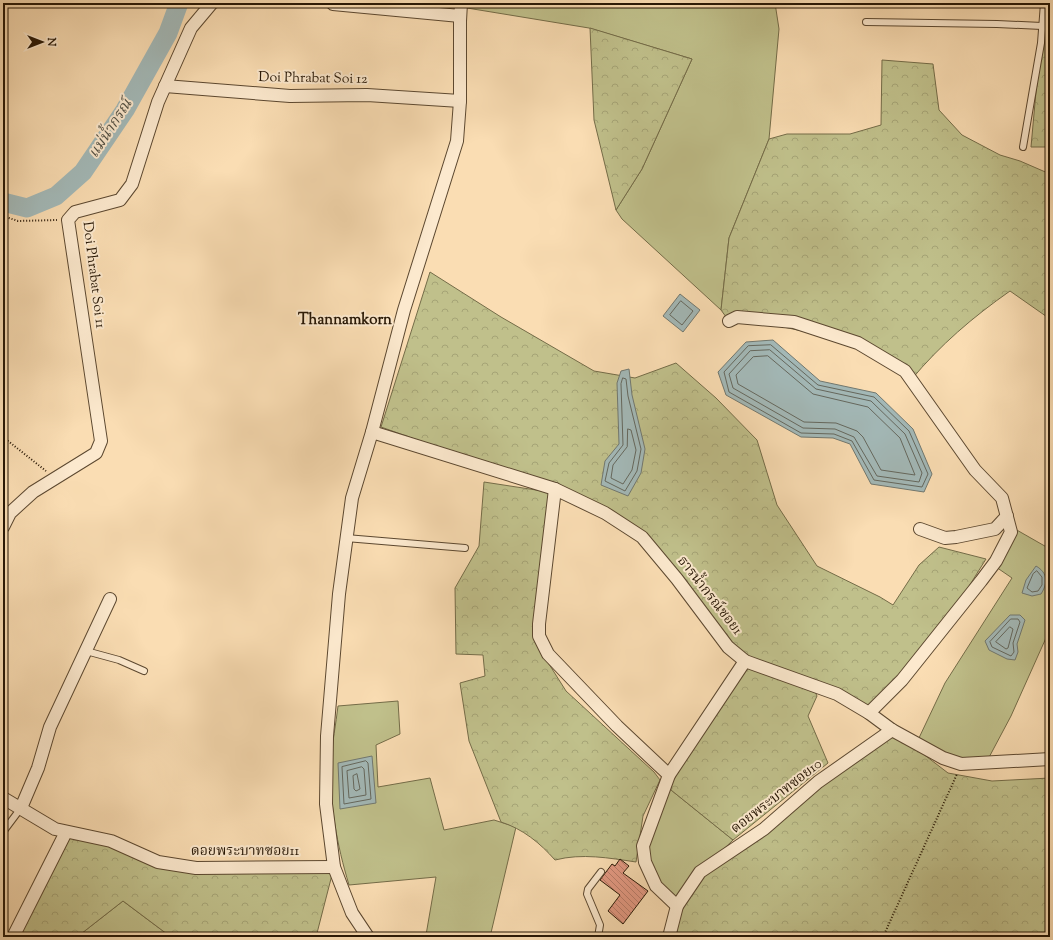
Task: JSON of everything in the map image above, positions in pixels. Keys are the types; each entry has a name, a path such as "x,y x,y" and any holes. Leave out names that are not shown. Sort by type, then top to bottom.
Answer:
{"street":[{"name":"Doi Phrabat Soi 11","path":"55,478 96,453 101,441 68,220 75,212 120,200 132,184 158,102 165,86 191,28 212,3"},
{"path":"368,937 352,913 334,867 326,804 327,736 346,538 352,498 372,432 404,310 457,141 460,101 461,3"},
{"path":"333,4 460,16"},
{"name":"Doi Phrabat Soi 12","path":"165,86 290,96 367,95 460,101"},
{"path":"729,321 737,317 794,322 858,343 905,371 975,470 1002,498 1008,516 1010,532 996,561 902,680 869,713"},
{"name":"ธารน้ำกรณ์ซอย1","path":"372,432 556,489 605,514 642,537 678,579 728,647 745,661 836,694 869,713 892,730 943,758 961,764 1050,759"},
{"path":"3,527 10,513 33,492 55,478"},
{"path":"556,489 539,624 542,643 548,654 617,726 669,775"},
{"path":"920,529 945,538 956,537 995,529 1008,516"},
{"path":"21,808 38,768 50,727 110,599"},
{"path":"677,906 656,886 648,872 643,854 643,846 669,775 745,661"},
{"name":"ดอยพระบาทซอย10","path":"669,937 677,906 700,872 764,829 818,782 892,730"},
{"name":"ดอยพระบาทซอย11","path":"3,798 55,829 111,841 158,862 196,868 334,867"},
{"path":"13,937 66,832"}],"lane":[{"path":"1023,147 1042,26 1044,3"},
{"path":"866,22 1042,26"},
{"path":"346,538 465,548"},
{"path":"86,651 119,660 144,671"},
{"path":"3,832 21,808"},
{"path":"598,937 600,925 587,894 588,889 601,872"}],"path":[{"path":"3,216 18,221 68,220"},
{"path":"3,437 55,478"},
{"path":"883,937 961,764"}],"green space":[{"path":"468,3 775,3 779,29 769,139 729,238 721,310 622,219 616,210 642,169 692,59 589,28 467,8"},
{"path":"1044,3 1050,3 1050,147 1031,147"},
{"path":"590,28 692,59 642,169 616,210 594,120"},
{"path":"882,60 933,64 939,110 962,135 1000,155 1020,161 1050,174 1050,319 1010,291 983,311 945,343 911,380 858,343 737,317 729,321 721,310 729,238 769,139 787,134 850,134 881,125"},
{"path":"430,272 501,317 594,371 635,378 676,363 716,398 757,440 777,505 817,566 893,605 919,565 939,547 986,559 941,631 869,713 812,685 817,696 808,716 828,763 733,840 671,790 669,775 745,661 642,537 555,489 381,427"},
{"path":"484,482 549,492 542,653 566,691 654,772 660,780 643,816 636,862 585,857 555,860 531,837 517,828 501,822 469,741 460,683 485,676 483,655 456,654 455,588 479,546"},
{"path":"1015,529 1050,549 1050,629 1011,716 986,763 961,764 918,740 945,683 1012,578 996,567"},
{"path":"398,701 400,734 376,745 378,787 430,778 444,830 494,820 516,827 490,937 418,937 426,935 436,877 349,885 335,824 331,792 332,754 338,706"},
{"path":"892,730 948,773 992,781 1050,778 1050,937 667,937 700,872"},
{"path":"669,775 671,790 733,840 700,872 677,906 656,886 643,854"},
{"path":"66,832 158,862 334,867 316,937 171,937 123,901 77,937 13,937"},
{"path":"123,901 171,937 77,937"}],"water":[{"path":"680,294 700,310 683,332 663,316"},
{"path":"773,340 820,381 876,393 913,429 932,474 924,492 871,484 850,444 833,438 801,437 726,395 718,372 746,342"},
{"path":"629,369 632,395 645,449 641,473 628,496 601,485 605,461 619,444 617,383 621,371"},
{"path":"1036,566 1043,572 1046,578 1045,586 1041,594 1032,596 1022,593 1026,580"},
{"path":"1010,615 1020,615 1025,620 1017,644 1018,652 1015,660 1007,659 989,650 985,641"},
{"path":"372,756 376,803 340,809 338,763"}],"building":[{"path":"620,859 629,866 623,873 648,891 623,924 608,911 620,895 600,880 612,864 615,866"}],"waterway":[{"name":"แม่น้ำกรณ์","path":"3,202 27,208 56,196 83,172 125,110 168,33 179,3"}],"district":[{"name":"Thannamkorn","path":"345,320"}]}
